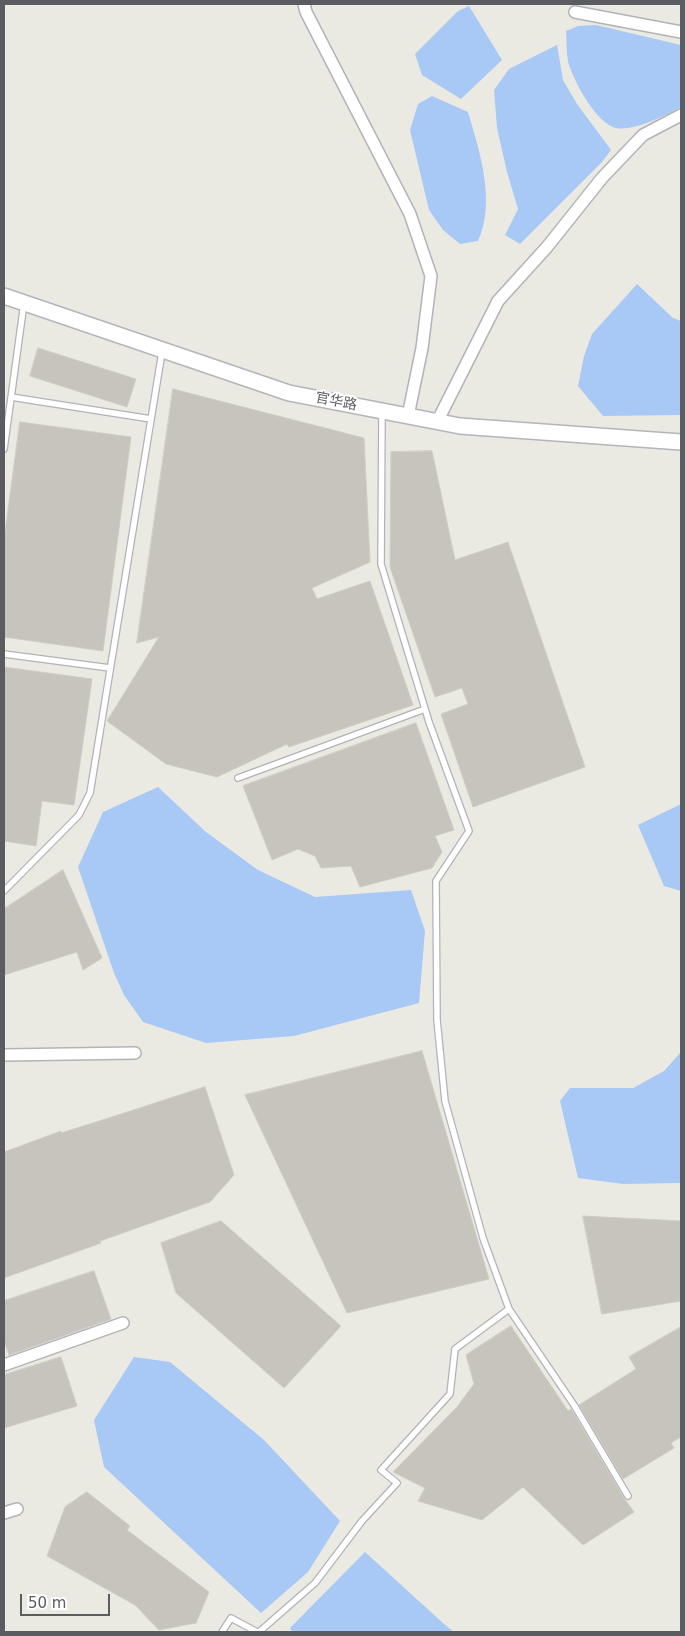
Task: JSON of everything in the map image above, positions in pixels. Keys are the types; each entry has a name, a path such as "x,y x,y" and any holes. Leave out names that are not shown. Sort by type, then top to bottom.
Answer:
{"main road":[{"name":"官华路","path":"4,296 289,393 460,426 681,442"}],"street":[{"path":"304,4 306,12 410,214 431,276 422,348 408,416"},
{"path":"575,12 681,32"},
{"path":"437,422 498,302 547,247 602,178 643,135 681,115"},
{"path":"4,1055 135,1053"},
{"path":"4,1365 123,1323"},
{"path":"4,1513 17,1509"}],"lane":[{"path":"4,449 24,303"},
{"path":"4,891 79,815 90,793 162,350"},
{"path":"11,397 151,419"},
{"path":"382,411 380,564 425,709 469,831 436,881 437,1020 445,1101 483,1238 509,1309 574,1405 628,1496"},
{"path":"4,654 110,668"},
{"path":"238,778 425,709"},
{"path":"222,1632 231,1618 258,1632 315,1583 362,1521 397,1483 382,1470 450,1394 455,1349 509,1309"}],"water":[{"path":"469,6 502,60 461,99 422,75 415,54 458,11"},
{"path":"596,25 681,45 681,107 648,123 629,128 613,127 599,117 586,100 572,73 567,57 566,31 578,26"},
{"path":"557,45 563,80 577,104 611,150 602,162 520,244 505,235 518,209 497,128 494,90 509,69"},
{"path":"432,96 468,112 481,160 486,193 486,210 478,241 460,244 443,230 429,210 410,130 418,104"},
{"path":"637,284 673,318 681,321 681,415 603,416 578,386 584,356 592,334"},
{"path":"158,787 206,832 258,870 315,897 411,890 425,931 419,1003 294,1036 206,1043 143,1022 124,995 114,973 78,867 103,812"},
{"path":"681,804 681,891 664,886 638,825"},
{"path":"681,1052 681,1183 623,1184 578,1178 560,1101 570,1088 633,1088 664,1071"},
{"path":"134,1357 170,1362 264,1440 340,1521 308,1572 261,1613 104,1467 94,1420"},
{"path":"365,1552 454,1632 292,1632 290,1628"}],"building":[{"path":"38,348 136,379 127,407 30,376"},
{"path":"173,389 364,438 370,562 312,588 317,599 370,581 413,705 289,747 287,744 217,777 166,764 107,721 159,637 137,643"},
{"path":"20,422 131,437 103,651 4,637 4,540"},
{"path":"432,451 455,560 508,542 585,767 473,807 441,714 468,704 462,688 435,697 390,567 391,452"},
{"path":"4,667 92,679 74,805 42,801 36,846 4,841"},
{"path":"416,723 454,830 435,836 442,852 432,868 360,887 351,866 321,868 315,856 298,849 272,860 243,786"},
{"path":"63,870 102,958 83,970 77,952 4,975 4,909"},
{"path":"422,1051 489,1279 347,1313 245,1095"},
{"path":"205,1087 234,1175 210,1202 4,1278 4,1152 61,1131 61,1133"},
{"path":"583,1216 681,1221 681,1301 602,1314"},
{"path":"221,1221 341,1326 284,1388 176,1293 161,1243"},
{"path":"94,1271 111,1319 9,1355 4,1340 4,1301"},
{"path":"511,1326 568,1411 571,1409 634,1512 583,1545 523,1487 482,1520 418,1501 425,1488 393,1472 457,1407 474,1384 466,1355"},
{"path":"681,1327 681,1437 671,1443 674,1448 623,1479 579,1405 636,1369 629,1357"},
{"path":"61,1357 77,1406 4,1428 4,1375"},
{"path":"87,1492 130,1526 127,1530 209,1592 196,1623 159,1630 135,1605 47,1556 65,1507"}]}
